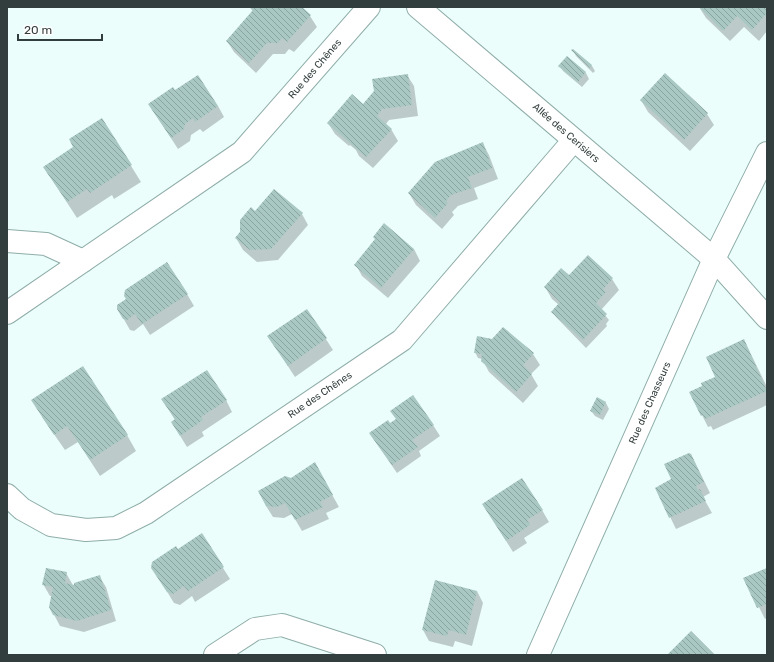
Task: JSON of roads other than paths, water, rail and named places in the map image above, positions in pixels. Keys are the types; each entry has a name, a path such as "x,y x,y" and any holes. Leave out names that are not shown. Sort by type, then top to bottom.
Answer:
{"street":[{"name":"Rue des Chênes","path":"7,313 242,152 370,7"},
{"name":"Allée des Cerisiers","path":"418,7 714,259 767,318"},
{"name":"Rue des Chênes","path":"7,495 22,508 51,525 86,530 116,528 146,513 402,340 574,140"},
{"name":"Rue des Chasseurs","path":"538,655 714,259 767,153"},
{"path":"7,241 46,244 83,261"},
{"path":"215,655 255,629 282,625 375,655"}]}
